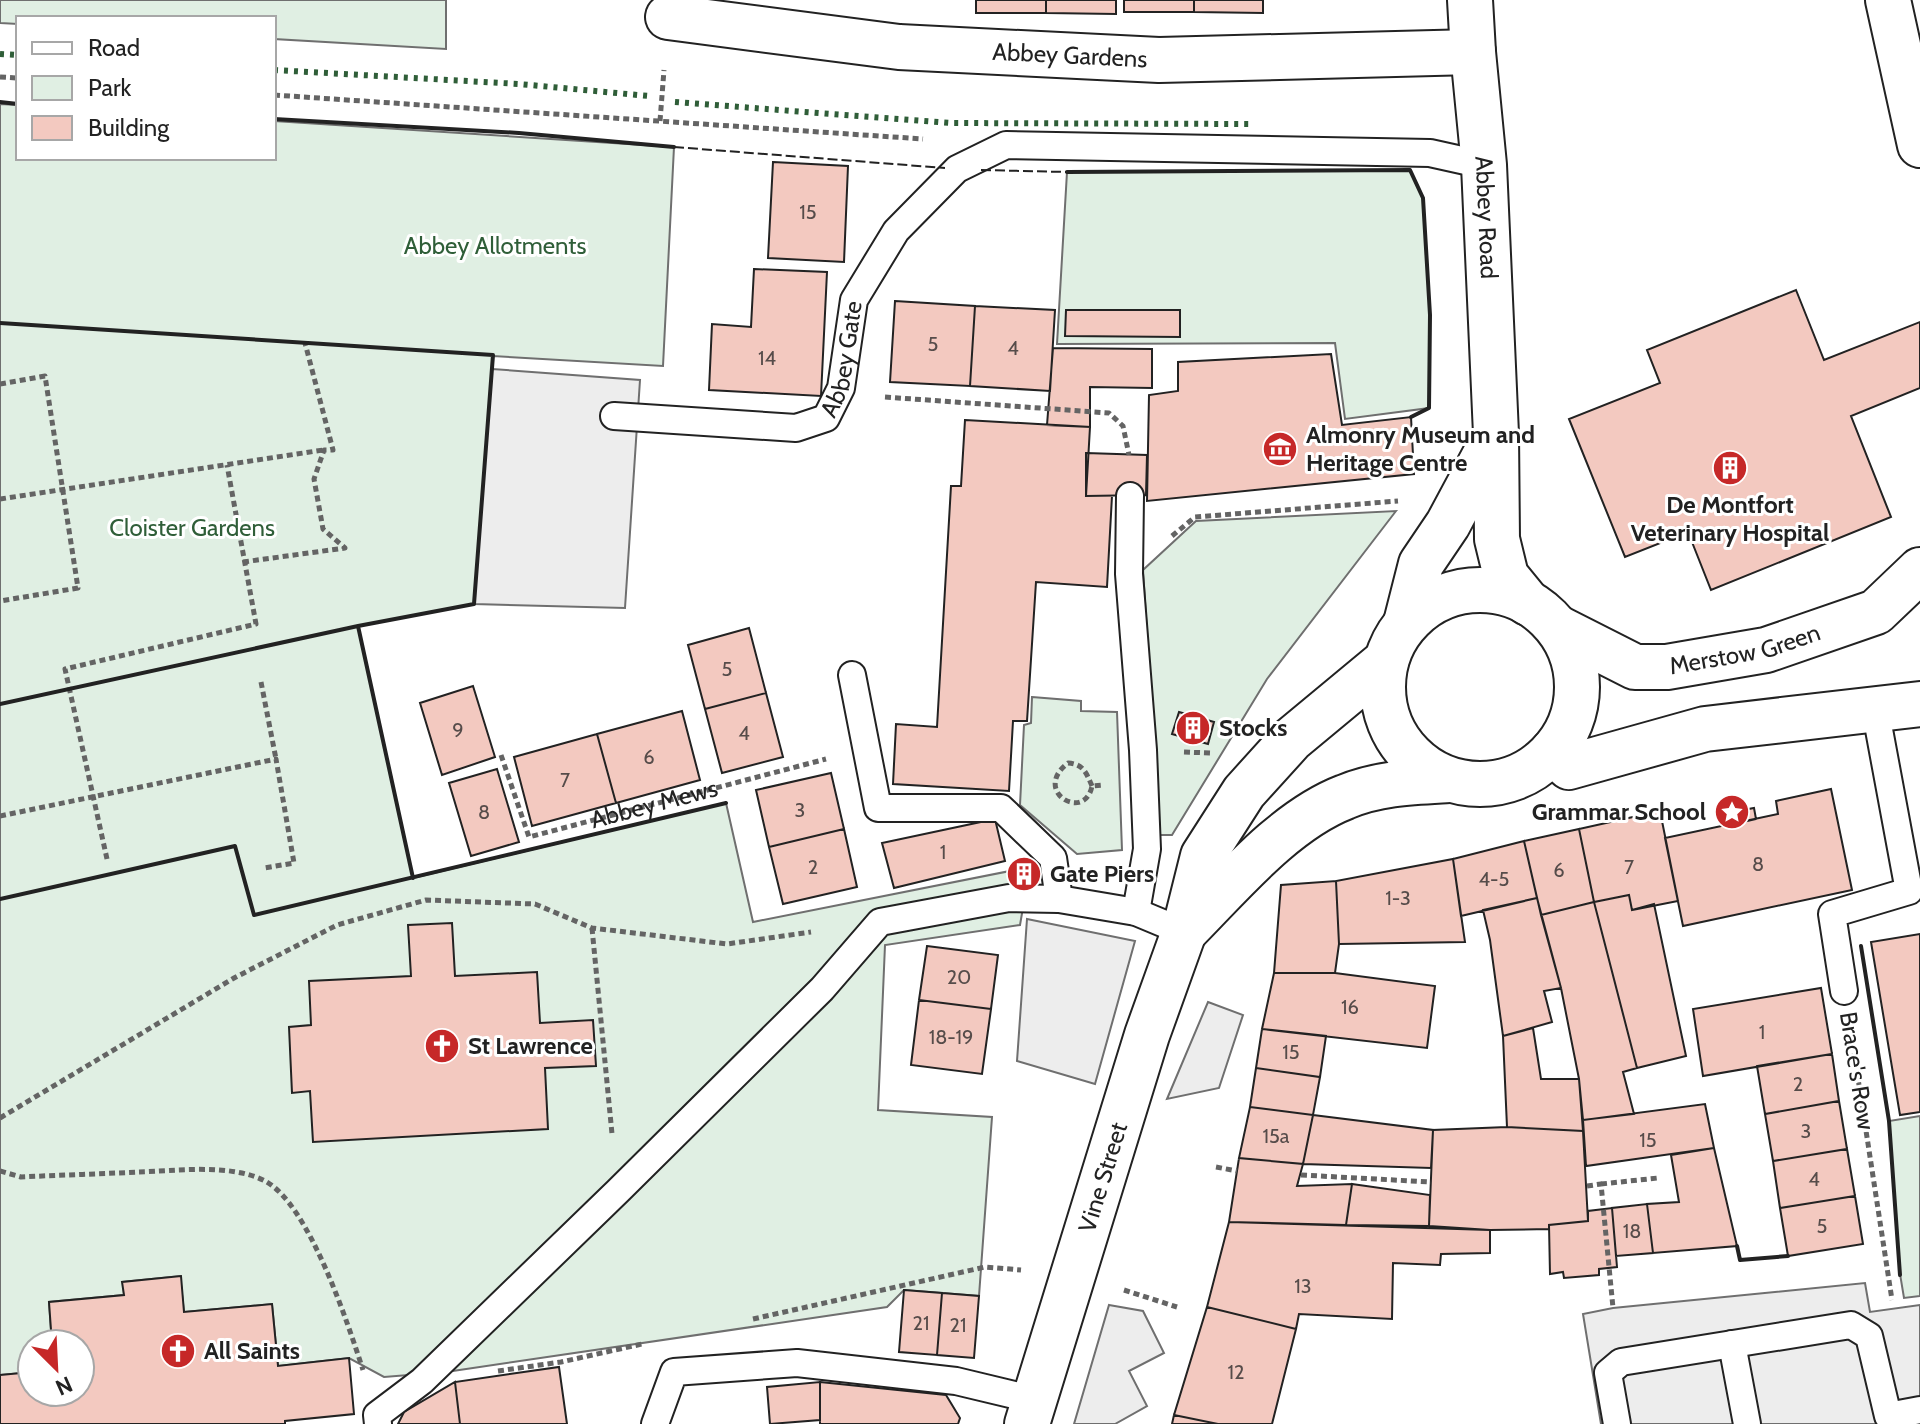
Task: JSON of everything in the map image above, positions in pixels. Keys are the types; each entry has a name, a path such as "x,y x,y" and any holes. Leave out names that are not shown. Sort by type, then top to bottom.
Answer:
{"main road":[{"name":"Abbey Road","path":"1470,0 1484,165 1496,434 1497,539 1506,576 1543,615"},
{"path":"1888,0 1913,67 1920,145"},
{"name":"Abbey Gardens","path":"668,17 899,47 1159,60 1473,52"},
{"path":"1396,642 1426,606 1450,594 1477,590 1504,593 1543,615 1571,651 1577,676 1576,703 1568,729 1553,751 1535,767 1513,778 1490,784 1449,780 1415,764 1393,729 1385,707 1383,683 1396,642 1421,564 1448,524 1496,434"},
{"name":"Merstow Green","path":"1543,615 1635,667 1667,667 1766,650 1876,612 1920,570"},
{"name":"Vine Street","path":"1031,1412 1147,1035 1184,932 1203,856 1244,792 1292,739 1396,642"},
{"path":"1553,751 1569,767 1705,729 1920,704"},
{"name":"Vine Street","path":"1184,932 1301,821 1344,797 1386,784 1449,780"}],"lane":[{"name":"Abbey Gate","path":"614,416 796,428 826,418 841,388 854,300 896,231 957,169 1006,145 1430,153 1484,165"},
{"path":"1130,496 1129,574 1147,849 1136,912"},
{"path":"852,675 878,808 1001,808 1053,858 1059,899"},
{"name":"Brace's Row","path":"1844,991 1832,914 1909,891 1875,708"},
{"path":"378,1419 422,1381 618,1191 822,989 880,922 1009,898 1059,899 1136,912 1184,932"},
{"path":"1617,1424 1608,1373 1621,1362 1851,1325 1869,1336 1889,1420 1920,1410"},
{"path":"1732,1344 1747,1424"},
{"path":"655,1424 674,1372 797,1363 956,1381 1031,1412"}],"path":[{"path":"276,95 927,140"},
{"path":"0,499 333,450 305,343"},
{"path":"0,384 45,376 78,588 0,601"},
{"path":"841,388 896,399 1109,413 1123,426 1129,445 1130,496"},
{"path":"243,562 345,548 323,529 314,479 324,450"},
{"path":"107,859 65,669 256,624 227,465"},
{"path":"1129,574 1195,517 1404,500"},
{"path":"261,682 294,863 264,868"},
{"name":"Abbey Mews","path":"501,755 529,837 866,749"},
{"path":"0,816 276,759"},
{"path":"1068,763 1078,764 1085,770 1092,786 1090,795 1072,804 1062,799 1056,791 1055,780 1058,771 1068,763"},
{"path":"1092,786 1145,783"},
{"path":"0,1118 234,978 337,925 426,900 535,904 592,928 727,944 880,922"},
{"path":"592,928 618,1191"},
{"name":"Brace's Row","path":"1844,991 1894,1309"},
{"path":"1216,1167 1237,1171"},
{"path":"0,1171 21,1177 219,1169 266,1182 289,1203 339,1297 378,1419"},
{"path":"1301,1175 1431,1182"},
{"path":"1587,1186 1658,1178"},
{"path":"1601,1184 1613,1308"}],"green space":[{"path":"0,0 446,0 446,49 276,39 276,16 16,16 16,24 0,23"},
{"path":"0,104 16,105 16,160 276,160 276,121 674,147 663,366 493,356 474,604 358,626 413,878 726,803 753,922 1030,867 1020,925 885,945 878,1110 992,1117 979,1296 904,1290 887,1307 446,1372 384,1377 349,1358 278,1366 272,1304 184,1312 180,1276 123,1282 124,1295 49,1302 51,1328 16,1328 16,1374 0,1375"},
{"path":"1410,170 1423,198 1430,315 1429,408 1345,419 1335,343 1057,344 1067,172"},
{"path":"1396,511 1267,679 1172,835 1160,835 1143,570 1196,521"},
{"path":"1032,697 1081,701 1081,711 1117,712 1122,850 1077,854 1020,805 1024,725 1031,723"},
{"path":"1920,1116 1920,1296 1904,1298 1889,1121"}],"shaded area":[{"path":"492,369 640,380 625,608 474,604"},
{"path":"1027,919 1135,941 1095,1084 1017,1061"},
{"path":"1208,1002 1243,1015 1219,1088 1167,1099"},
{"path":"1865,1283 1870,1312 1920,1305 1920,1424 1601,1424 1583,1314 1613,1308"},
{"path":"1109,1305 1143,1311 1164,1353 1129,1371 1147,1406 1115,1424 1074,1424"}],"building":[{"path":"976,0 1046,0 1046,13 976,13"},
{"path":"1046,0 1116,0 1116,14 1046,13"},
{"path":"1124,0 1194,0 1194,12 1124,12"},
{"path":"1194,0 1263,0 1263,13 1194,12"},
{"path":"773,162 848,166 844,262 768,258"},
{"path":"754,269 827,272 821,396 709,390 712,324 751,327"},
{"name":"De Montfort Veterinary Hospital","path":"1796,290 1824,360 1920,322 1920,388 1851,416 1891,517 1711,590 1688,532 1625,557 1569,419 1660,383 1647,350"},
{"path":"895,301 975,306 970,386 890,382"},
{"path":"975,306 1055,310 1050,391 970,386"},
{"path":"1066,310 1180,310 1180,337 1065,336"},
{"path":"1053,348 1152,349 1152,388 1090,387 1090,427 1047,425"},
{"name":"Almonry Museum and Heritage Centre","path":"1331,354 1342,425 1411,417 1414,474 1147,501 1149,395 1178,391 1178,362"},
{"path":"965,420 1090,427 1086,496 1112,496 1107,587 1036,582 1027,721 1013,721 1009,791 893,784 896,724 937,727 951,486 961,486"},
{"path":"1086,453 1147,455 1146,495 1086,496"},
{"path":"749,628 766,693 705,709 688,645"},
{"path":"473,686 495,757 442,775 420,703"},
{"path":"766,693 783,757 722,773 705,709"},
{"path":"682,711 700,780 616,803 597,734"},
{"name":"Stocks","path":"1179,712 1214,722 1208,744 1172,734"},
{"path":"597,734 616,803 532,826 514,757"},
{"path":"497,769 519,842 471,856 449,783"},
{"path":"831,773 844,829 769,847 756,790"},
{"path":"1831,789 1852,890 1683,926 1665,838 1778,814 1776,801"},
{"path":"1754,808 1756,819 1730,825 1727,813"},
{"path":"1660,811 1678,901 1632,910 1629,895 1594,902 1579,829"},
{"path":"995,819 1005,861 894,888 882,843"},
{"path":"844,829 857,887 783,904 769,847"},
{"path":"1579,829 1594,902 1541,915 1524,841"},
{"path":"1524,841 1537,898 1461,916 1453,859"},
{"path":"1453,859 1465,942 1339,944 1336,881"},
{"path":"1336,881 1339,944 1335,973 1274,973 1281,885"},
{"path":"1629,895 1632,910 1654,904 1686,1056 1637,1068 1594,902"},
{"path":"1537,898 1561,988 1544,991 1552,1022 1503,1036 1483,910"},
{"path":"1594,902 1637,1068 1623,1072 1634,1114 1583,1120 1579,1079 1561,988 1541,915"},
{"name":"St Lawrence","path":"452,923 455,976 537,972 540,1023 593,1020 596,1066 545,1068 548,1129 313,1142 310,1091 292,1093 289,1027 311,1025 309,981 411,976 408,925"},
{"path":"1920,934 1920,1112 1900,1115 1871,942"},
{"path":"927,946 998,955 991,1009 919,1000"},
{"path":"1274,973 1335,973 1435,986 1427,1048 1262,1029"},
{"path":"1821,988 1832,1054 1703,1076 1693,1009"},
{"path":"919,1000 991,1009 982,1074 911,1065"},
{"path":"1533,1028 1541,1079 1579,1079 1583,1131 1507,1127 1503,1036"},
{"path":"1262,1029 1326,1036 1320,1077 1256,1068"},
{"path":"1832,1054 1839,1101 1765,1114 1757,1066"},
{"path":"1256,1068 1320,1077 1313,1115 1250,1107"},
{"path":"1839,1101 1847,1149 1773,1161 1765,1114"},
{"path":"1705,1104 1714,1148 1586,1166 1583,1120"},
{"path":"1250,1107 1313,1115 1303,1164 1239,1158"},
{"path":"1313,1115 1433,1130 1431,1168 1303,1164"},
{"path":"1507,1127 1583,1131 1588,1221 1549,1225 1549,1229 1490,1230 1429,1226 1433,1130"},
{"path":"1714,1148 1737,1246 1653,1253 1647,1204 1679,1202 1671,1155"},
{"path":"1847,1149 1855,1196 1780,1208 1773,1161"},
{"path":"1239,1158 1303,1164 1297,1186 1352,1184 1346,1225 1229,1222"},
{"path":"1352,1184 1430,1195 1429,1226 1346,1225"},
{"path":"1855,1196 1863,1244 1788,1256 1780,1208"},
{"path":"1647,1204 1653,1253 1616,1256 1612,1208"},
{"path":"1612,1208 1617,1267 1599,1269 1599,1275 1564,1278 1563,1272 1550,1274 1549,1225 1588,1221 1588,1211"},
{"path":"1229,1222 1490,1230 1490,1253 1441,1254 1440,1265 1393,1263 1392,1319 1299,1314 1296,1329 1207,1307"},
{"name":"All Saints","path":"181,1276 184,1312 272,1304 278,1366 349,1358 354,1414 285,1421 285,1424 0,1424 0,1375 16,1374 16,1408 96,1408 96,1328 51,1328 49,1302 124,1295 122,1282"},
{"path":"904,1290 942,1293 937,1355 899,1352"},
{"path":"942,1293 979,1296 974,1358 937,1355"},
{"path":"1207,1307 1296,1329 1272,1424 1218,1424 1174,1415"},
{"path":"559,1367 567,1424 460,1424 455,1382"},
{"path":"455,1382 460,1424 398,1424 404,1412"},
{"path":"820,1382 946,1395 960,1418 958,1424 820,1424"},
{"path":"820,1382 820,1420 770,1424 767,1387"},
{"path":"1174,1415 1218,1424 1172,1424"}],"hedge":[{"path":"0,54 16,55"},
{"path":"276,70 519,84 649,96"},
{"path":"675,102 950,123 1250,124"}],"fence":[{"path":"674,147 945,168"},
{"path":"981,170 1067,172"}],"wall":[{"path":"0,102 16,104"},
{"path":"276,119 519,133 674,147"},
{"path":"1067,172 1410,170 1423,198 1430,315 1429,408 1411,417"},
{"path":"0,323 493,355 474,604 358,626 413,878"},
{"path":"0,704 358,626"},
{"path":"0,899 235,846 254,915 726,803"},
{"path":"1861,946 1889,1121 1900,1275"},
{"path":"1737,1246 1740,1260 1788,1256"}],"place":[{"name":"Almonry Museum and Heritage Centre","path":"1280,449"},
{"name":"De Montfort Veterinary Hospital","path":"1730,468"},
{"name":"Stocks","path":"1193,728"},
{"name":"Grammar School","path":"1732,812"},
{"name":"Gate Piers","path":"1024,874"},
{"name":"St Lawrence","path":"442,1046"},
{"name":"All Saints","path":"178,1351"}],"park label":[{"name":"Abbey Allotments","path":"495,246"},
{"name":"Cloister Gardens","path":"192,528"}]}
